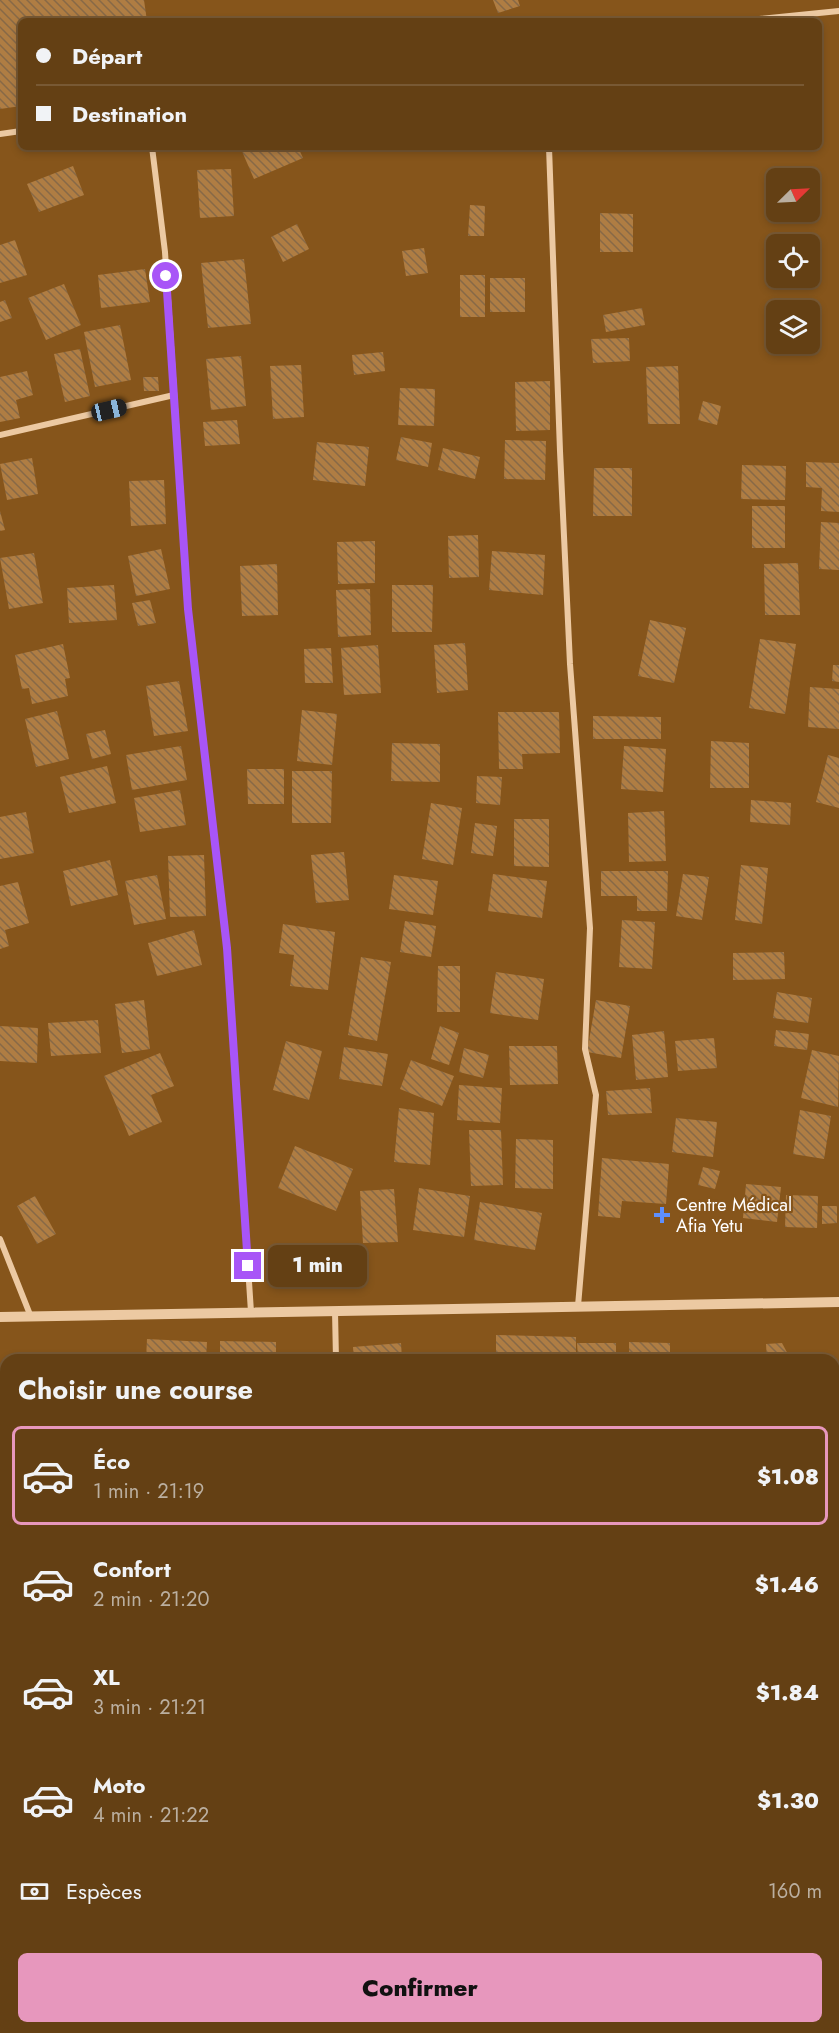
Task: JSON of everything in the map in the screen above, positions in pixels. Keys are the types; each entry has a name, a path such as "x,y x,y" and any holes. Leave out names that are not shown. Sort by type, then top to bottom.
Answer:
{"street":[{"path":"770,18 839,11"},
{"path":"0,134 18,131"},
{"path":"152,150 165,252 188,609 227,948 251,1312"},
{"path":"549,150 570,664 590,928 585,1049 596,1095 578,1306"},
{"path":"0,435 174,395"},
{"path":"0,1239 31,1317"},
{"path":"0,1317 839,1302"},
{"path":"335,1311 336,1354"}],"building":[{"path":"0,0 144,0 147,18 18,18 18,106 0,109"},
{"path":"493,0 518,0 520,6 498,13"},
{"path":"241,150 299,150 303,158 254,179"},
{"path":"73,166 84,195 39,212 27,184"},
{"path":"231,169 234,216 200,218 197,170"},
{"path":"470,205 485,206 484,236 468,236"},
{"path":"600,213 633,214 633,252 600,252"},
{"path":"297,224 309,249 283,262 271,237"},
{"path":"15,240 27,275 0,283 0,245"},
{"path":"424,248 428,273 406,276 402,251"},
{"path":"244,259 251,324 208,328 201,263"},
{"path":"145,269 150,302 101,308 98,275"},
{"path":"460,275 485,275 485,317 460,317"},
{"path":"490,278 525,278 525,312 490,312"},
{"path":"64,284 81,325 46,340 28,298"},
{"path":"5,300 12,318 0,322 0,302"},
{"path":"642,308 645,325 606,332 603,315"},
{"path":"120,325 131,380 95,387 84,332"},
{"path":"629,338 630,361 593,363 591,339"},
{"path":"80,349 90,396 65,402 54,354"},
{"path":"383,352 385,371 354,375 352,355"},
{"path":"241,356 246,406 211,410 206,359"},
{"path":"301,365 304,417 273,419 270,366"},
{"path":"678,366 680,424 648,424 646,367"},
{"path":"27,371 33,395 16,400 20,418 0,422 0,377"},
{"path":"143,377 158,377 159,391 144,391"},
{"path":"550,381 550,430 516,431 515,382"},
{"path":"400,388 435,389 434,426 398,425"},
{"path":"703,401 721,406 717,425 698,420"},
{"path":"237,420 240,444 205,446 203,422"},
{"path":"401,437 432,443 428,467 396,460"},
{"path":"505,440 546,441 545,480 504,479"},
{"path":"317,442 369,447 365,486 313,480"},
{"path":"443,448 480,457 475,479 438,470"},
{"path":"32,458 38,494 7,500 0,464"},
{"path":"806,462 839,463 839,512 821,511 822,488 806,487"},
{"path":"742,465 786,466 785,500 741,499"},
{"path":"594,468 632,468 632,516 593,516"},
{"path":"164,480 166,524 131,526 129,481"},
{"path":"752,506 785,506 785,548 752,548"},
{"path":"0,511 5,530 0,531"},
{"path":"821,522 839,523 839,570 819,569"},
{"path":"478,535 479,577 449,578 448,536"},
{"path":"375,541 375,583 338,584 337,542"},
{"path":"161,549 170,589 136,596 128,556"},
{"path":"492,551 545,555 543,595 489,590"},
{"path":"34,553 43,603 9,609 0,558"},
{"path":"798,563 800,615 765,615 764,564"},
{"path":"277,564 278,615 242,616 240,566"},
{"path":"114,585 117,620 69,623 67,588"},
{"path":"392,585 433,585 432,632 392,632"},
{"path":"370,589 371,635 338,637 336,590"},
{"path":"150,600 156,623 138,626 132,603"},
{"path":"650,620 686,628 674,683 638,676"},
{"path":"760,639 796,644 785,714 749,708"},
{"path":"465,643 468,690 437,693 434,645"},
{"path":"63,644 70,678 65,679 68,696 32,704 29,688 22,689 15,655"},
{"path":"378,645 381,693 344,695 341,648"},
{"path":"331,648 333,683 305,683 304,649"},
{"path":"833,665 839,665 839,682 832,681"},
{"path":"179,681 188,731 154,736 146,686"},
{"path":"810,687 839,689 839,729 808,727"},
{"path":"302,710 337,714 332,765 297,761"},
{"path":"57,711 69,759 36,767 25,719"},
{"path":"498,712 559,712 560,753 522,754 523,769 499,769"},
{"path":"593,716 661,717 661,739 593,739"},
{"path":"105,730 111,754 92,759 86,734"},
{"path":"711,741 749,743 749,788 710,788"},
{"path":"392,743 440,744 440,782 391,781"},
{"path":"181,746 187,780 132,790 126,755"},
{"path":"624,746 666,749 663,792 621,789"},
{"path":"828,755 839,758 839,808 816,802"},
{"path":"107,766 116,803 69,813 60,777"},
{"path":"247,769 284,769 284,804 248,804"},
{"path":"292,771 332,771 331,823 292,823"},
{"path":"477,776 502,777 500,805 476,803"},
{"path":"180,790 186,825 140,832 134,798"},
{"path":"751,800 791,803 790,825 750,822"},
{"path":"431,803 462,808 453,865 422,859"},
{"path":"664,811 666,861 629,862 628,813"},
{"path":"26,812 34,853 0,859 0,817"},
{"path":"514,819 549,819 549,867 514,866"},
{"path":"475,823 497,826 493,856 471,853"},
{"path":"344,852 349,900 316,903 311,855"},
{"path":"204,855 206,916 170,917 168,856"},
{"path":"110,860 118,895 71,906 63,871"},
{"path":"741,865 768,868 762,924 735,920"},
{"path":"601,871 668,871 667,911 637,911 637,896 601,896"},
{"path":"493,874 547,881 542,918 488,911"},
{"path":"683,874 709,877 702,920 676,916"},
{"path":"157,875 166,919 134,925 125,881"},
{"path":"394,875 438,881 433,915 389,909"},
{"path":"18,882 29,923 5,930 9,946 0,949 0,886"},
{"path":"622,920 655,922 652,969 619,967"},
{"path":"405,921 436,926 431,957 400,952"},
{"path":"283,924 335,932 328,990 290,986 294,955 279,953"},
{"path":"194,930 202,965 157,976 148,943"},
{"path":"784,952 785,979 733,980 733,953"},
{"path":"361,957 391,962 377,1041 348,1035"},
{"path":"438,966 460,966 460,1012 437,1012"},
{"path":"496,972 544,979 538,1020 490,1013"},
{"path":"777,992 812,998 808,1023 773,1018"},
{"path":"144,1000 150,1049 122,1053 115,1004"},
{"path":"596,1000 630,1006 621,1058 587,1052"},
{"path":"98,1020 101,1053 51,1056 48,1023"},
{"path":"0,1026 38,1028 37,1063 0,1061"},
{"path":"440,1026 459,1033 449,1065 431,1059"},
{"path":"776,1030 809,1034 807,1050 774,1046"},
{"path":"664,1031 668,1077 636,1080 632,1035"},
{"path":"714,1038 717,1068 678,1071 675,1041"},
{"path":"286,1041 322,1051 309,1100 273,1090"},
{"path":"509,1046 557,1046 558,1084 510,1085"},
{"path":"344,1047 388,1054 382,1086 339,1079"},
{"path":"464,1048 489,1055 483,1078 459,1072"},
{"path":"812,1050 839,1056 838,1107 801,1098"},
{"path":"160,1053 174,1086 151,1095 162,1122 129,1136 104,1076"},
{"path":"411,1060 454,1076 442,1106 400,1089"},
{"path":"459,1085 502,1088 500,1123 457,1120"},
{"path":"650,1088 652,1113 608,1115 606,1091"},
{"path":"399,1108 434,1113 430,1165 394,1162"},
{"path":"800,1110 831,1116 824,1159 793,1154"},
{"path":"676,1118 717,1122 713,1157 672,1152"},
{"path":"469,1130 501,1130 503,1185 471,1186"},
{"path":"516,1139 553,1140 553,1189 515,1188"},
{"path":"295,1146 353,1169 336,1211 278,1188"},
{"path":"602,1158 669,1164 666,1204 622,1201 620,1218 598,1216"},
{"path":"703,1167 720,1171 715,1189 698,1185"},
{"path":"746,1184 781,1187 777,1222 743,1218"},
{"path":"419,1188 470,1196 464,1237 413,1230"},
{"path":"394,1189 398,1242 363,1243 360,1191"},
{"path":"786,1195 818,1196 817,1228 785,1227"},
{"path":"35,1196 56,1234 37,1244 17,1206"},
{"path":"480,1202 542,1213 535,1250 474,1240"},
{"path":"822,1206 837,1206 837,1223 822,1224"},
{"path":"496,1335 576,1337 576,1354 496,1354"},
{"path":"147,1339 207,1342 206,1354 146,1354"},
{"path":"220,1341 276,1342 276,1354 220,1354"},
{"path":"629,1342 670,1343 670,1354 629,1354"},
{"path":"401,1343 402,1354 354,1354 353,1347"},
{"path":"577,1343 616,1343 616,1354 578,1354"},
{"path":"782,1343 788,1354 767,1354 766,1344"}],"place":[{"name":"Centre Médical Afia Yetu","path":"662,1215"}],"route":[{"path":"166,276 188,609 227,948 248,1266"}]}
